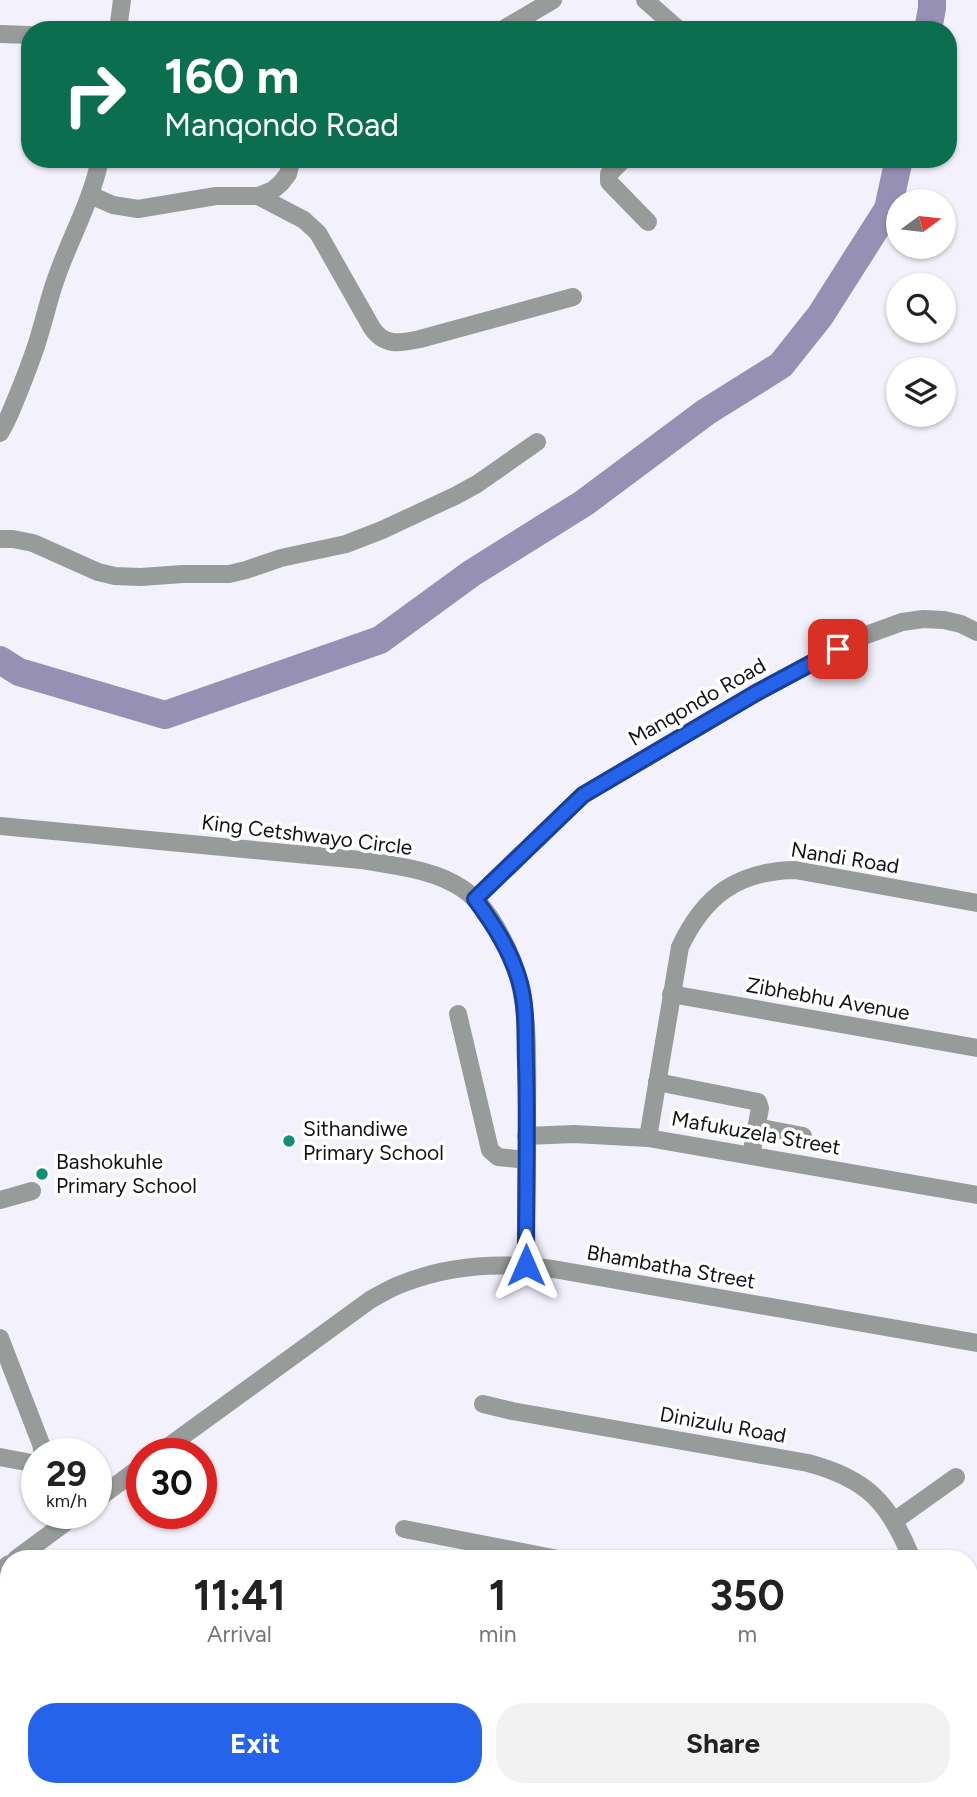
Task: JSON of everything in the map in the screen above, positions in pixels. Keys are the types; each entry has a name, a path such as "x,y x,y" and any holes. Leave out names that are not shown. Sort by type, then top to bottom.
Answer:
{"street":[{"path":"118,21 122,0"},
{"path":"517,21 553,0"},
{"path":"645,0 668,21"},
{"path":"0,34 21,35"},
{"path":"0,433 7,422 8,396 40,335 56,277 90,195 98,168"},
{"path":"90,195 113,205 138,209 216,196 258,196 273,190 281,183 290,168"},
{"path":"615,168 609,174 610,182 648,222"},
{"path":"258,196 311,225 318,233 372,328 382,340 391,342 420,339 573,297"},
{"path":"0,539 33,543 98,572 115,576 229,574 281,558 345,544 382,530 466,490 537,442"},
{"name":"Manqondo Road","path":"475,899 583,795 756,693 858,638 902,622 923,619 961,624 977,632"},
{"name":"King Cetshwayo Circle","path":"0,826 361,860 411,869 462,888 475,899 504,943 520,985 524,1008 527,1083 526,1265"},
{"name":"Nandi Road","path":"648,1138 680,947 702,909 731,885 769,872 795,870 977,903"},
{"name":"Zibhebhu Avenue","path":"671,994 977,1048"},
{"path":"458,1014 490,1150 498,1157 526,1160"},
{"path":"657,1082 759,1104 751,1156"},
{"path":"756,1126 803,1136"},
{"name":"Mafukuzela Street","path":"526,1136 574,1134 648,1138 977,1195"},
{"path":"0,1200 32,1191"},
{"name":"Bhambatha Street","path":"180,1438 370,1300 424,1276 484,1265 526,1265 977,1343"},
{"path":"0,1338 39,1438"},
{"name":"Dinizulu Road","path":"483,1404 827,1468 858,1483 880,1501 894,1521 908,1550"},
{"path":"0,1457 21,1461"},
{"path":"894,1521 956,1478"},
{"path":"28,1550 57,1529"},
{"path":"404,1529 512,1550"}],"waterway":[{"path":"930,21 932,0"},
{"path":"0,660 19,672 165,715 380,640 472,573 584,503 706,412 781,365 820,316 888,209 897,168"}],"place":[{"name":"Sithandiwe Primary School","path":"289,1141"},
{"name":"Bashokuhle Primary School","path":"42,1174"}],"route":[{"path":"526,1265 527,1083 524,1008 513,963 491,921 475,899 583,795 756,693 838,649"}]}
